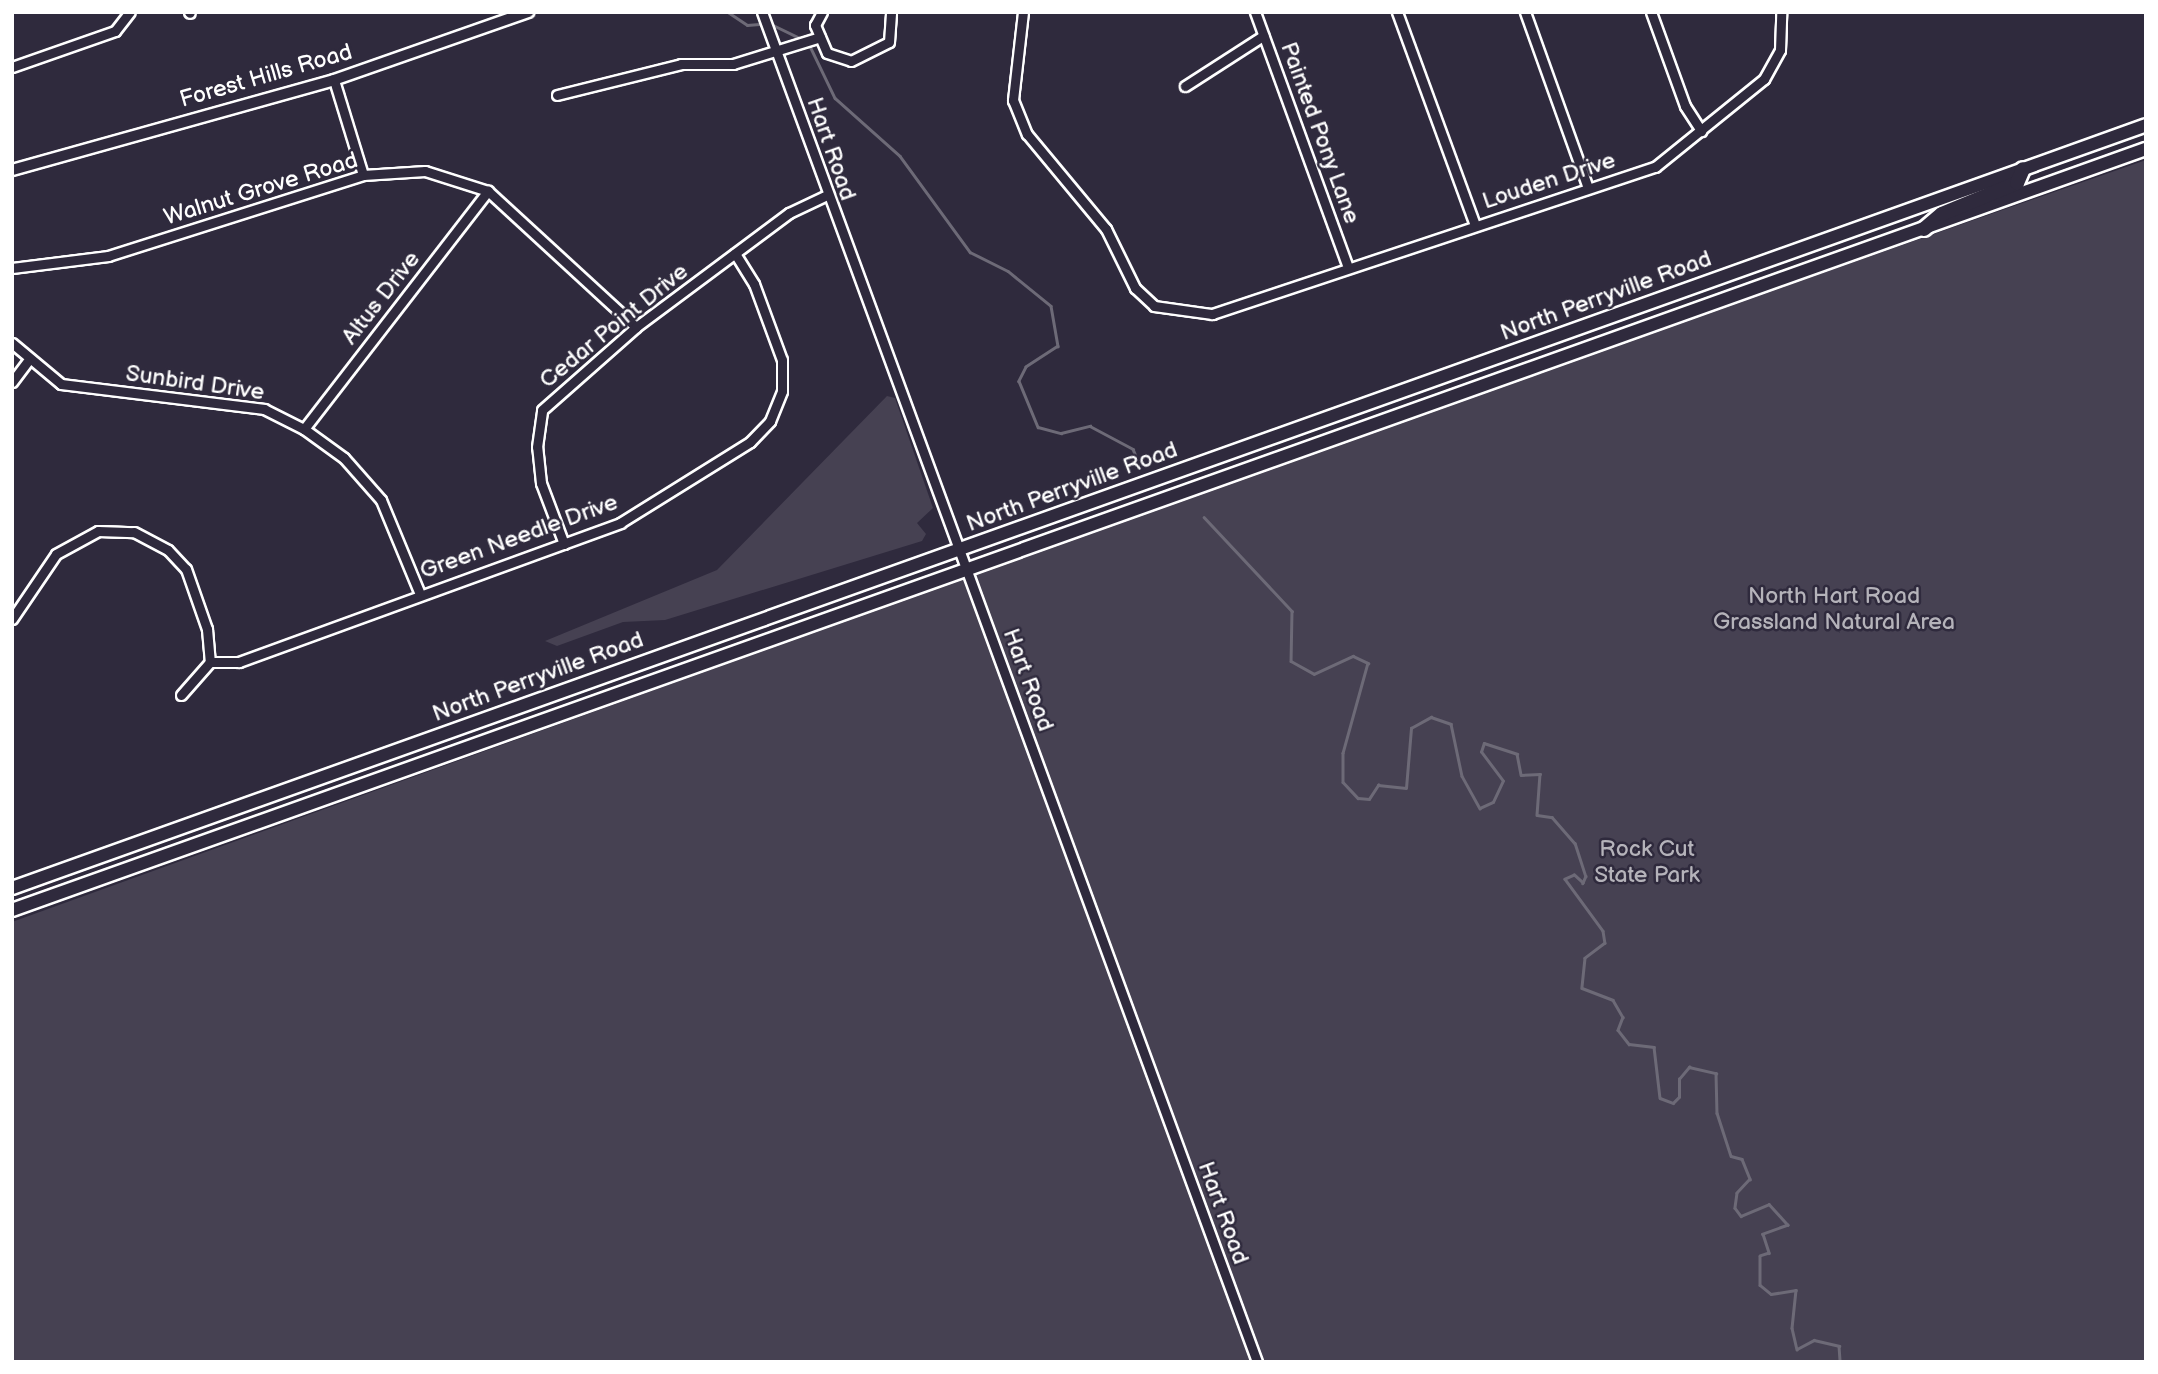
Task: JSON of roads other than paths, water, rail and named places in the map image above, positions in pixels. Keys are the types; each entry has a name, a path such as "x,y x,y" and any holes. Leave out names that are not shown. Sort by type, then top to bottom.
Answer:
{"main road":[{"name":"North Perryville Road","path":"12,888 2146,125"},
{"name":"North Perryville Road","path":"12,910 966,567 2146,149"},
{"path":"1924,229 1942,214 2017,183 2023,169"}],"street":[{"path":"12,67 115,32 130,12"},
{"name":"Forest Hills Road","path":"12,170 334,80 528,12"},
{"name":"Hart Road","path":"762,12 1257,1362"},
{"path":"822,12 815,25 827,53 851,61 889,42 891,12"},
{"name":"Louden Drive","path":"1023,12 1013,76 1017,116 1040,154 1106,229 1135,288 1154,306 1212,314 1293,290 1348,268 1587,185 1656,167 1764,79 1780,50 1781,12"},
{"name":"Painted Pony Lane","path":"1255,12 1348,268"},
{"path":"1397,12 1475,225"},
{"path":"1525,12 1587,185"},
{"path":"1651,12 1685,106 1701,131"},
{"path":"1185,86 1264,36"},
{"path":"556,95 681,64 733,64 820,37"},
{"path":"334,80 363,175"},
{"name":"Walnut Grove Road","path":"12,268 108,256 363,175 425,171 488,191 636,327"},
{"name":"Altus Drive","path":"304,429 488,191"},
{"name":"Cedar Point Drive","path":"564,544 541,483 537,447 542,410 636,327 789,213 827,195"},
{"name":"Green Needle Drive","path":"210,662 239,662 620,523 750,442 770,421 782,391 782,360 754,284 735,254"},
{"name":"Sunbird Drive","path":"12,343 27,362 61,384 264,409 304,429 344,458 381,500 420,594"},
{"path":"12,382 27,362"},
{"path":"12,619 56,554 99,531 134,532 169,550 186,569 207,629 210,662 181,695"}],"waterway":[{"path":"728,12 747,25 759,24"},
{"path":"771,24 804,40"},
{"path":"809,44 835,98 900,156 970,252 1008,271 1051,306 1058,346 1026,367 1019,381 1038,427 1061,433 1090,426 1133,449 1138,461"},
{"path":"1204,517 1292,611 1291,661 1314,674 1353,656 1368,663 1343,753 1343,782 1358,798 1369,799 1378,785 1406,788 1411,728 1431,717 1451,724 1462,776 1480,808 1493,802 1503,781 1481,752 1484,743 1517,754 1521,775 1540,774 1537,815 1552,817 1575,843 1586,876 1583,883 1574,875 1565,879 1603,931 1605,943 1585,958 1582,988 1613,1000 1623,1017 1618,1030 1629,1044 1654,1047 1660,1098 1673,1103 1679,1097 1679,1079 1689,1067 1716,1073 1717,1113 1731,1156 1742,1159 1750,1179 1737,1193 1735,1208 1741,1216 1769,1204 1788,1225 1763,1234 1769,1253 1760,1256 1760,1285 1771,1294 1796,1290 1792,1328 1797,1349 1814,1340 1839,1346 1840,1362"}],"park label":[{"name":"North Hart Road Grassland Natural Area","path":"1834,609"},
{"name":"Rock Cut State Park","path":"1647,862"}]}
